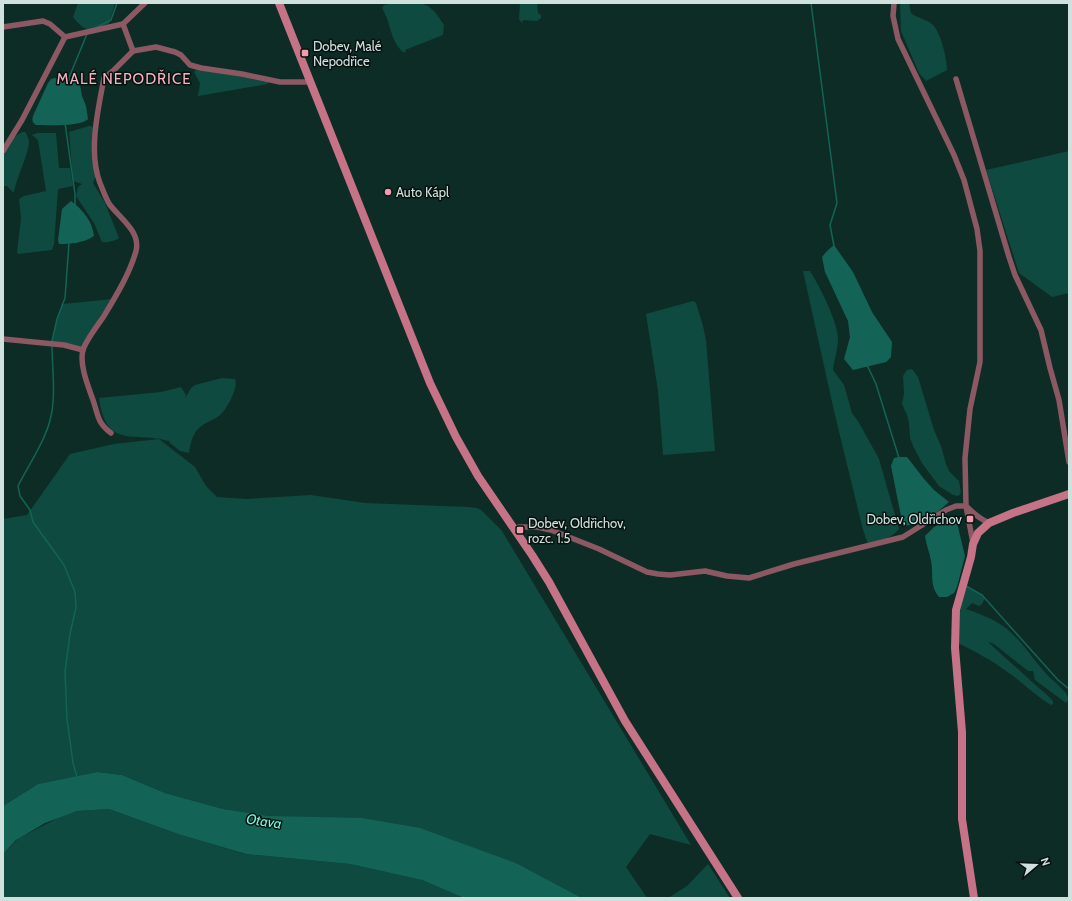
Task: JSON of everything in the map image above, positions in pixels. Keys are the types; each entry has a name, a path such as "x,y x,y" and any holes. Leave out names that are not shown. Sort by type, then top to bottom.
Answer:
{"main road":[{"path":"279,3 430,383 456,437 478,476 515,529 548,582 625,721 738,898"},
{"path":"974,898 962,820 962,732 955,648 956,610 968,569 973,544 978,533 990,523 1013,513 1069,494"}],"street":[{"path":"3,151 22,120 65,37 123,24 145,3"},
{"path":"894,3 893,16 898,39 954,155 967,192 977,229 980,251 980,362 970,409 965,458 966,506 973,544"},
{"path":"3,27 43,21 50,24 65,37"},
{"path":"123,24 133,51"},
{"path":"111,433 101,424 98,417 85,377 83,350 120,288 132,261 136,247 136,240 134,233 110,204 98,175 94,153 95,132 104,78 133,51 156,48 175,52 181,55 190,65 201,68 280,82 310,82"},
{"path":"956,79 1009,257 1041,330 1059,400 1069,462"},
{"path":"3,339 64,345 83,350"},
{"path":"515,529 519,527 537,527 551,530 599,549 647,572 670,575 705,571 727,576 748,578 794,564 903,537 946,510 956,506 966,506 974,514 990,523"}],"shaded area":[{"path":"78,3 115,3 109,24 93,29 82,26 73,17"},
{"path":"393,3 420,3 428,6 435,12 444,25 443,35 403,52 393,37 382,8 384,5"},
{"path":"520,3 537,3 538,13 541,15 541,18 537,21 523,20 522,23 519,19"},
{"path":"900,3 909,3 911,13 933,25 941,40 945,53 947,70 926,81 919,73 901,31"},
{"path":"196,70 241,75 268,82 268,84 198,96 200,83 194,72"},
{"path":"89,126 93,128 96,175 93,183 105,203 119,238 108,242 102,242 94,223 76,196 78,187 82,184 73,181 69,132"},
{"path":"22,132 25,132 29,141 14,193 7,186 3,186 3,156 14,137"},
{"path":"37,133 56,133 59,168 70,168 73,186 58,189 54,244 52,250 18,254 21,218 19,199 24,196 46,191 38,140 32,135"},
{"path":"1069,151 1069,293 1052,297 1019,273 986,170"},
{"path":"803,271 810,271 832,314 838,339 833,370 844,385 852,413 879,459 899,529 889,537 877,542 868,544 863,530 834,411"},
{"path":"113,299 81,348 51,342 62,304"},
{"path":"693,301 696,303 706,340 715,451 663,455 658,391 646,314"},
{"path":"912,369 918,377 946,464 949,471 959,481 961,493 958,496 953,495 939,486 922,463 910,438 909,423 902,404 904,394 903,376 907,370"},
{"path":"222,378 235,379 236,383 232,398 220,415 203,425 195,432 189,453 180,451 169,441 156,438 133,437 115,432 108,425 103,414 99,398 161,392 181,387 186,395 185,399 191,388 195,385"},
{"path":"159,439 195,467 206,486 217,497 247,499 311,495 365,503 468,507 481,510 502,531 691,845 650,834 626,867 647,898 582,898 518,864 269,816 223,809 165,793 122,775 97,772 38,784 3,806 3,519 27,515 70,454 114,444"},
{"path":"966,587 976,591 985,598 979,606 972,603 966,609 995,621 1010,632 1065,693 1069,699 1066,703 1035,680 1033,671 1028,671 994,644 988,642 1048,695 1053,701 1053,704 1051,705 1045,701 997,665 958,643 961,607"},
{"path":"109,809 181,835 245,854 350,864 422,880 464,898 3,898 3,854 19,838 60,817 77,811"},
{"path":"708,864 730,898 668,898 687,886"}],"water":[{"path":"55,78 61,80 72,78 80,85 88,119 84,122 63,125 36,125 32,120 48,83 51,79"},
{"path":"71,201 87,217 94,236 77,243 59,244 58,240 62,209"},
{"path":"834,245 853,272 872,312 892,342 891,357 886,362 853,370 844,359 850,337 848,321 825,272 822,257"},
{"path":"907,457 934,490 949,502 934,515 918,524 905,525 901,516 891,466 894,458"},
{"path":"953,518 957,523 965,556 954,593 947,597 939,597 933,584 932,566 925,536 934,527"},
{"name":"Otava","path":"97,772 122,775 165,793 223,809 269,816 362,818 420,828 518,864 582,898 464,898 422,880 350,864 246,854 181,835 109,809 77,811 45,823 16,840 3,854 3,806 38,784"}],"waterway":[{"path":"95,28 111,20 117,3"},
{"path":"811,3 837,203 830,225 834,246"},
{"path":"68,80 87,34"},
{"path":"65,123 75,194 75,206"},
{"path":"52,341 57,319 65,298 69,243"},
{"path":"52,345 54,390 49,425 18,486 20,496 30,510 33,522 64,565 75,592 76,607 70,634 65,672 67,719 73,763 77,777"},
{"path":"867,365 876,384 899,458"},
{"path":"966,586 982,595 1058,680 1069,689"}],"place":[{"name":"Dobev, Malé Nepodřice","path":"305,53"},
{"name":"Auto Kápl","path":"388,192"},
{"name":"Dobev, Oldřichov","path":"970,519"},
{"name":"Dobev, Oldřichov, rozc. 1.5","path":"520,530"}],"district":[{"name":"MALÉ NEPODŘICE","path":"124,79"}]}
